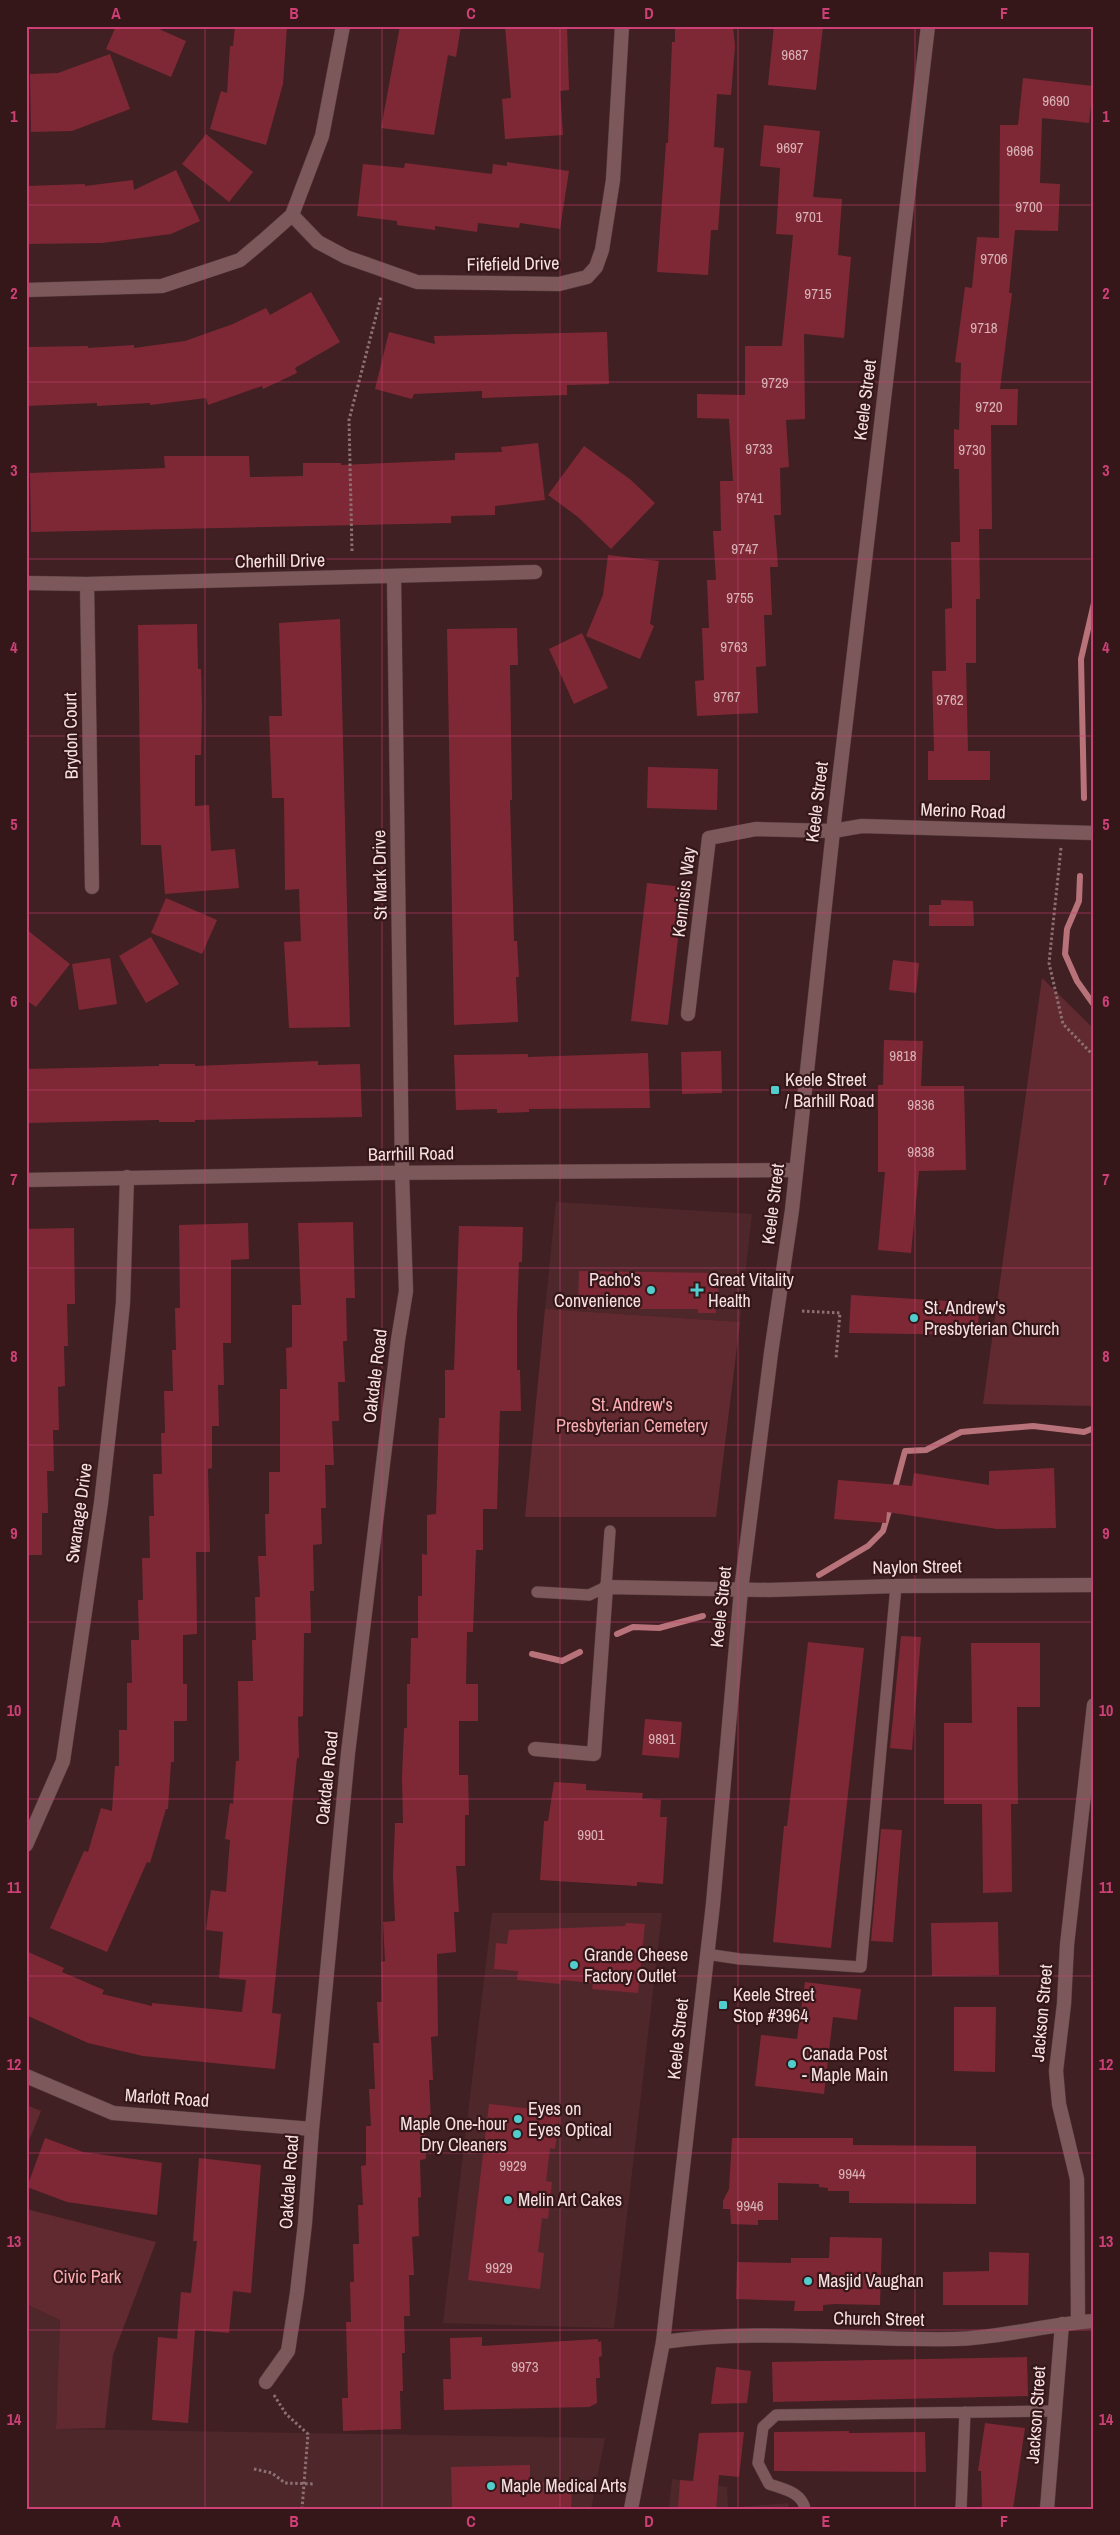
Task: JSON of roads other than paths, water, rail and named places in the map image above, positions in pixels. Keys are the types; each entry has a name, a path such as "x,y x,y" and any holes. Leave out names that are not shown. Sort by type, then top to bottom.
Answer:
{"street":[{"path":"26,290 162,286 240,260 292,215 322,136 343,26"},
{"name":"Fifefield Drive","path":"292,215 318,242 346,257 417,282 559,284 587,277 596,267 602,250 614,180 622,26"},
{"name":"Keele Street","path":"633,2508 663,2342 714,1894 741,1590 796,1170 833,831 928,26"},
{"name":"Cherhill Drive","path":"26,583 87,584 535,572"},
{"name":"St Mark Drive","path":"394,576 402,1173"},
{"name":"Brydon Court","path":"87,584 92,887"},
{"name":"Merino Road","path":"833,831 862,826 1063,833 1094,832"},
{"name":"Kennisis Way","path":"688,1014 709,838 756,829 833,831"},
{"name":"Barrhill Road","path":"26,1180 402,1173 796,1170"},
{"name":"Oakdale Road","path":"266,2382 288,2351 305,2223 312,2129 348,1753 398,1340 406,1292 402,1173"},
{"name":"Swanage Drive","path":"26,1845 62,1761 100,1503 122,1313 127,1177"},
{"name":"Naylon Street","path":"606,1587 715,1587 741,1590 896,1586 1094,1585"},
{"path":"535,1749 594,1754 606,1587"},
{"name":"Jackson Street","path":"1078,2322 1077,2179 1059,2104 1056,2071 1064,2004 1067,1944 1094,1705"},
{"name":"Marlott Road","path":"26,2076 113,2113 312,2129"},
{"name":"Church Street","path":"663,2342 738,2336 955,2339 1011,2334 1078,2322 1094,2322"},
{"name":"Jackson Street","path":"1047,2509 1062,2324"}],"lane":[{"path":"538,1592 589,1595 606,1587 610,1531"},
{"path":"706,1954 740,1959 861,1967 896,1586"},
{"path":"805,2509 804,2503 794,2492 769,2484 758,2462 763,2427 776,2415 1056,2411"},
{"path":"961,2509 964,2412"}],"waterway":[{"path":"1084,798 1081,659 1094,603"},
{"path":"1080,876 1079,901 1067,929 1065,954 1077,981 1094,1005"},
{"path":"894,1492 905,1451 926,1450 961,1432 1033,1426 1084,1432 1094,1428"},
{"path":"819,1575 868,1546 883,1531 891,1504"},
{"path":"617,1634 633,1627 659,1628 703,1616"},
{"path":"532,1654 562,1661 580,1652"}],"place":[{"name":"Keele Street / Barhill Road","path":"775,1090"},
{"name":"Pacho's Convenience","path":"651,1290"},
{"name":"Great Vitality Health","path":"697,1290"},
{"name":"St. Andrew's Presbyterian Church","path":"914,1318"},
{"name":"Grande Cheese Factory Outlet","path":"574,1965"},
{"name":"Keele Street Stop #3964","path":"723,2005"},
{"name":"Canada Post - Maple Main","path":"792,2064"},
{"name":"Eyes on Eyes Optical","path":"518,2119"},
{"name":"Maple One-hour Dry Cleaners","path":"517,2134"},
{"name":"Melin Art Cakes","path":"508,2200"},
{"name":"Masjid Vaughan","path":"808,2281"},
{"name":"Maple Medical Arts","path":"491,2486"}],"park label":[{"name":"St. Andrew's Presbyterian Cemetery","path":"632,1415"},
{"name":"Civic Park","path":"87,2277"}]}
